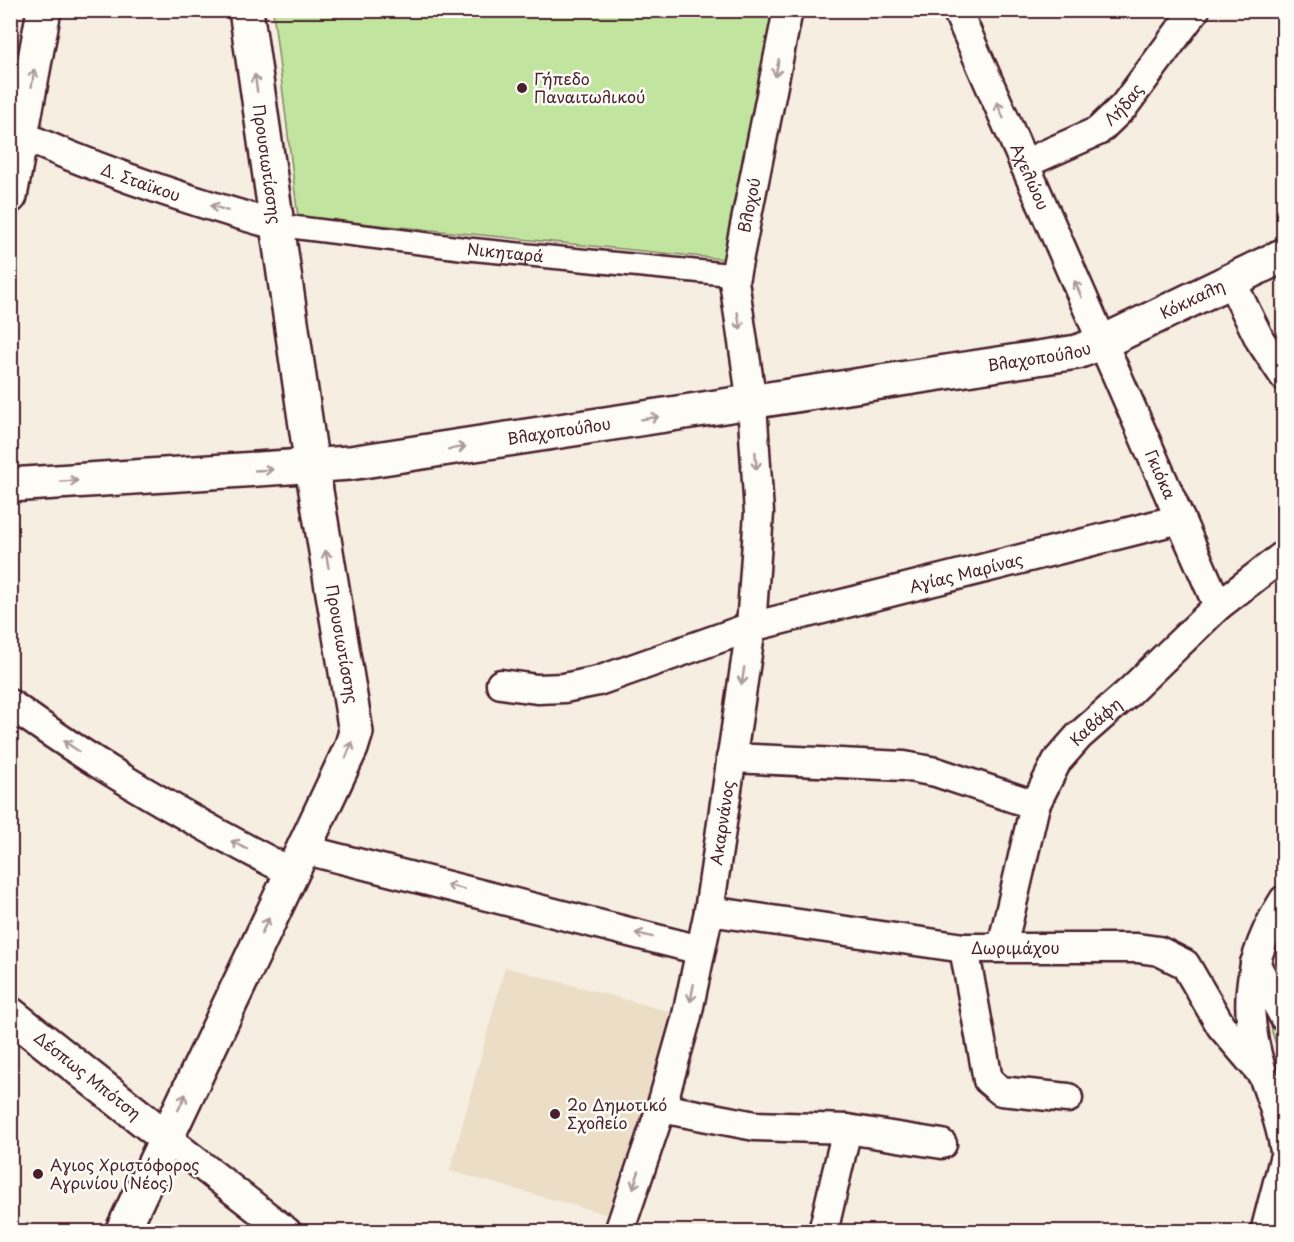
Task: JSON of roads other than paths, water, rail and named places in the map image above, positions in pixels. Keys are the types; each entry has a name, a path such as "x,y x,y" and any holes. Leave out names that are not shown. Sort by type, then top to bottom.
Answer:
{"street":[{"path":"10,196 16,146 44,10"},
{"name":"Προυσιωτίσσης","path":"122,1232 351,748 356,732 312,467 246,10"},
{"name":"Βλοχού","path":"752,403 735,292 735,275 788,10"},
{"name":"Αχελώου","path":"957,10 1101,342"},
{"name":"Λήδας","path":"1024,164 1098,131 1124,106 1195,10"},
{"name":"Δ. Σταϊκου","path":"16,146 66,155 225,211 276,225"},
{"name":"Νικηταρά","path":"276,225 468,249 735,275"},
{"name":"Κόκκαλη","path":"1101,342 1284,255"},
{"path":"1231,281 1260,340 1284,376"},
{"name":"Βλαχοπούλου","path":"10,485 312,467 415,454 1077,352 1101,342"},
{"name":"Γκιόκα","path":"1101,342 1218,606"},
{"name":"Ακαρνάνος","path":"619,1232 661,1108 686,1020 709,911 751,627 759,513 752,403"},
{"name":"Αγίας Μαρίνας","path":"501,684 537,689 598,681 751,627 1180,519"},
{"name":"Καβάφη","path":"1002,947 1035,805 1046,779 1069,746 1218,606 1284,555"},
{"path":"10,704 130,785 199,825 297,860 700,950"},
{"path":"731,758 904,766 936,772 1035,805"},
{"path":"1284,900 1263,937 1255,963 1250,998 1250,1021 1263,1075 1278,1117 1284,1146"},
{"name":"Δωριμάχου","path":"709,911 964,948 1137,948 1176,957 1185,964 1230,1037 1263,1075"},
{"path":"964,948 988,1080 1000,1091 1068,1098"},
{"path":"1255,963 1284,1017"},
{"name":"Δέσπως Μπότση","path":"10,1014 165,1137"},
{"path":"661,1108 755,1126 847,1129 942,1144"},
{"path":"823,1232 847,1129"},
{"path":"165,1137 287,1232"},
{"path":"1264,1232 1284,1158"}],"place":[{"name":"Γήπεδο Παναιτωλικού","path":"522,88"},
{"name":"2ο Δημοτικό Σχολείο","path":"555,1114"},
{"name":"Αγιος Χριστόφορος Αγρινίου (Νέος)","path":"38,1174"}]}
